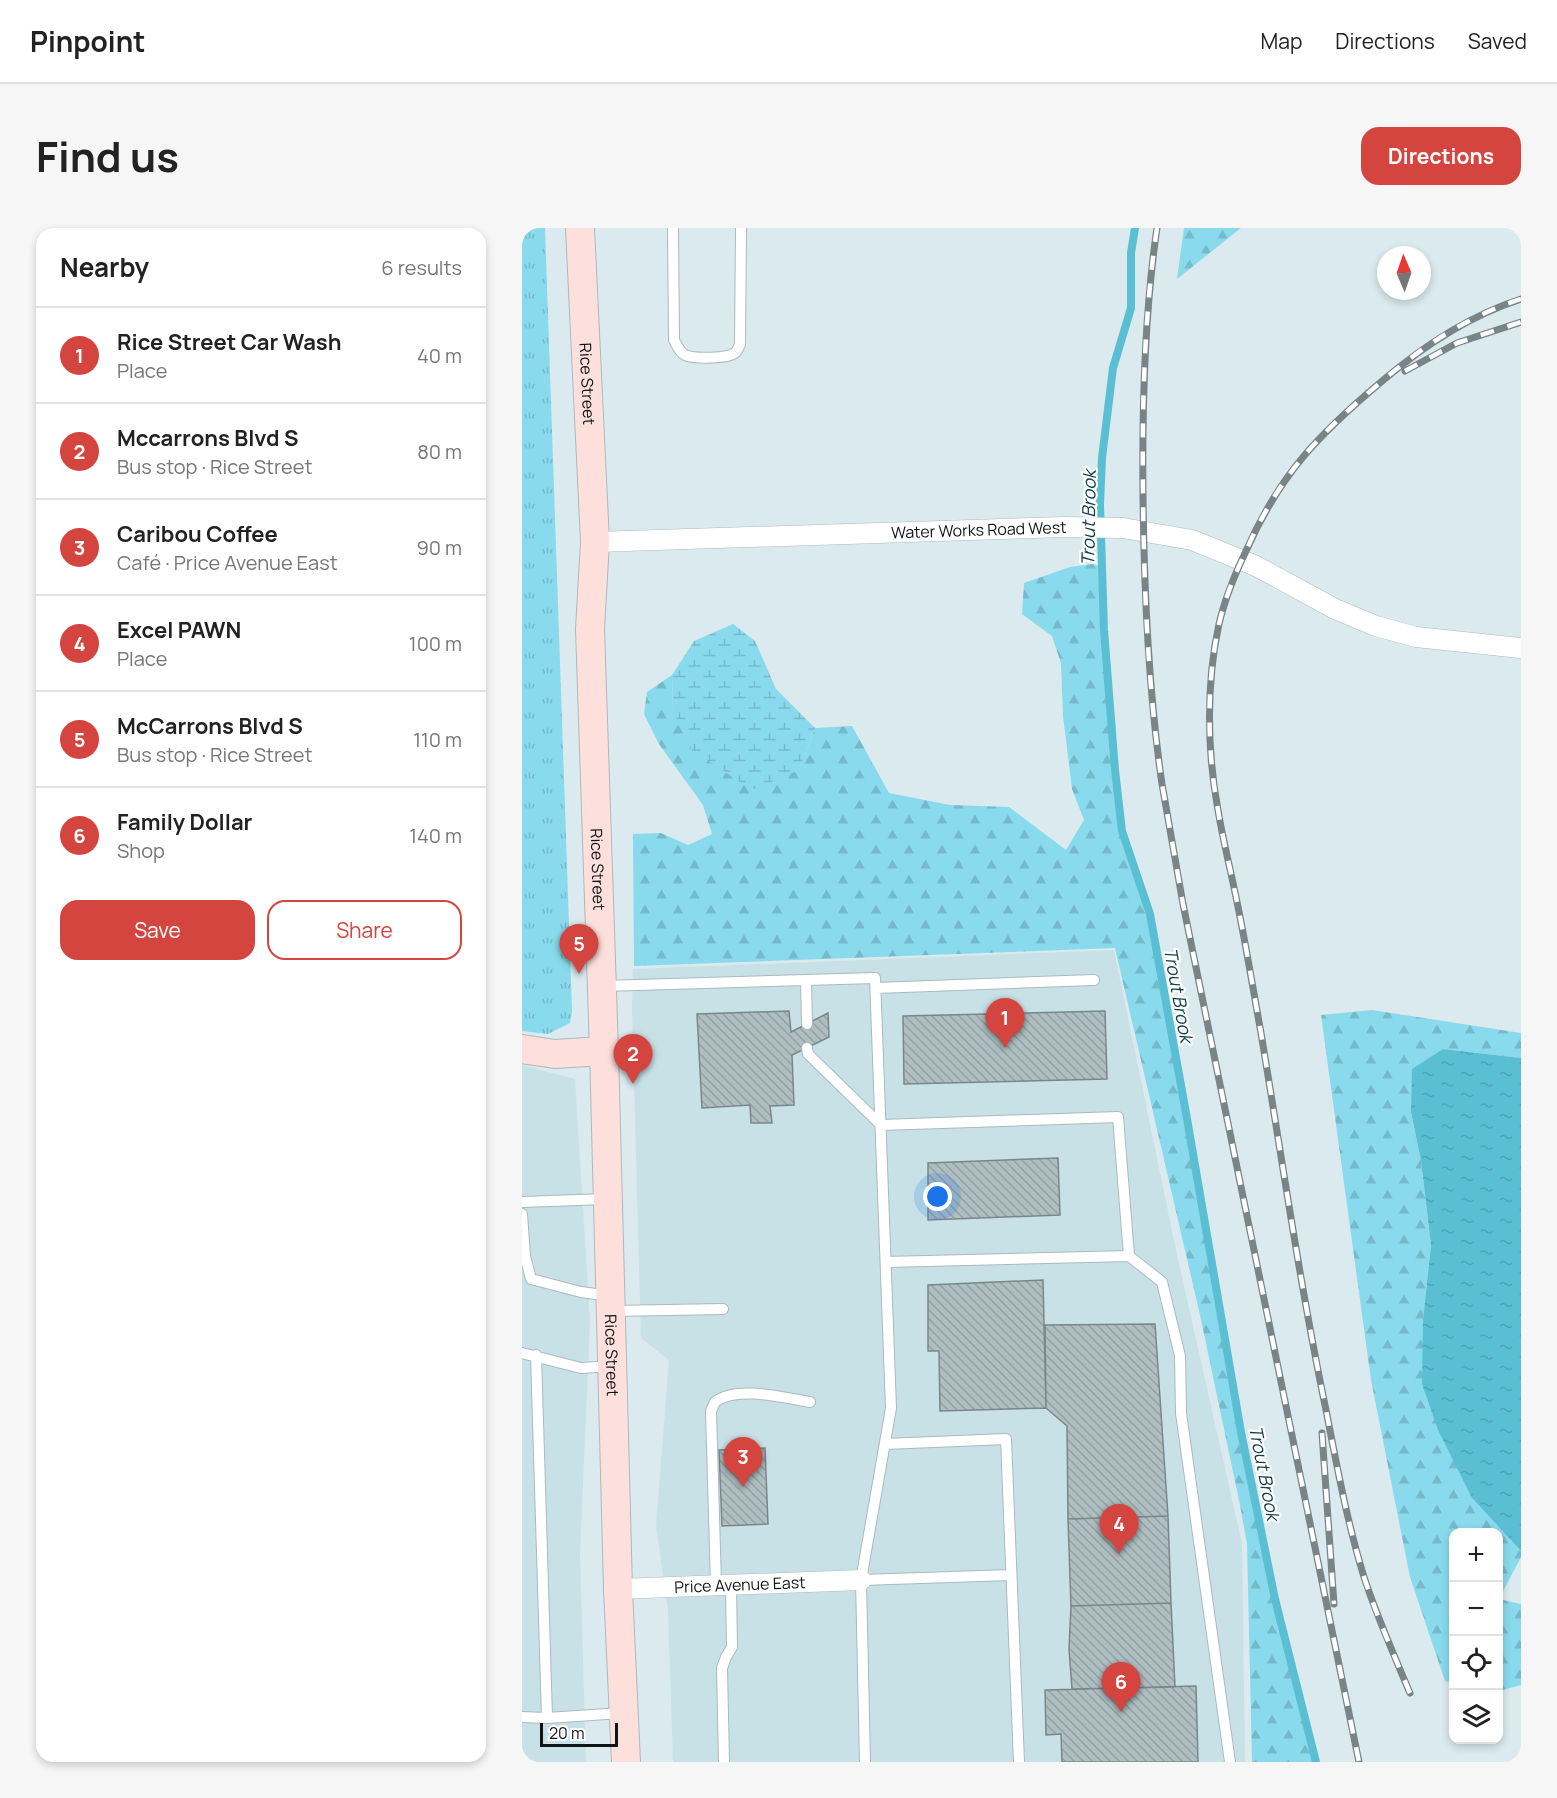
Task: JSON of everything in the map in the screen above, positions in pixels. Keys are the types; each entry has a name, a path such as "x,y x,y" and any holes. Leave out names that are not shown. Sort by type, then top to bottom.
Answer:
{"main road":[{"name":"Rice Street","path":"580,228 595,542 590,628 618,1589 626,1762"},
{"path":"522,1049 555,1054 604,1051"}],"street":[{"name":"Water Works Road West","path":"595,542 1052,527 1123,528 1192,540 1256,566 1335,609 1376,626 1416,637 1521,648"},
{"name":"Price Avenue East","path":"618,1589 861,1580"}],"lane":[{"path":"673,228 674,340 678,348 686,355 711,358 729,356 737,351 740,344 741,228"},
{"path":"602,986 875,978 891,1408 861,1580 865,1762"},
{"path":"876,988 1094,980"},
{"path":"806,981 807,1024"},
{"path":"807,1048 808,1054 881,1125 1118,1117 1129,1256"},
{"path":"522,1202 608,1199"},
{"path":"522,1214 525,1256 531,1279 581,1292 611,1304 723,1309"},
{"path":"886,1262 1129,1256 1162,1282 1180,1356 1180,1413 1230,1762"},
{"path":"522,1353 581,1368 612,1365"},
{"path":"536,1355 547,1718"},
{"path":"724,1762 722,1668 732,1647 723,1585 711,1411 715,1402 728,1396 755,1394 810,1402"},
{"path":"885,1444 1006,1439 1018,1762"},
{"path":"861,1580 1011,1575"},
{"path":"522,1716 547,1718 623,1713"}],"shaded area":[{"path":"1114,950 1176,1250 1242,1544 1245,1762 673,1762 668,1611 656,1526 669,1360 641,1338 632,1008 633,969"},
{"path":"522,1065 575,1079 590,1322 580,1553 586,1762 522,1762"}],"green space":[{"path":"522,228 545,228 572,1011 570,1023 548,1034 522,1031"},
{"path":"1184,228 1241,228 1177,279"},
{"path":"1093,564 1101,567 1122,831 1150,915 1275,1599 1316,1762 1252,1762 1247,1544 1200,1315 1115,948 634,966 633,834 661,833 688,845 712,834 703,805 659,744 644,714 647,692 672,675 673,711 799,770 815,728 852,726 889,793 950,805 1009,807 1066,850 1084,820 1072,789 1063,716 1061,663 1052,636 1022,614 1024,583 1070,567"},
{"path":"733,624 755,641 776,689 815,728 799,770 752,790 692,750 673,711 672,675 694,641"},
{"path":"1372,1010 1521,1033 1521,1058 1443,1049 1411,1112 1421,1161 1431,1245 1423,1319 1472,1498 1500,1528 1449,1528 1449,1682 1445,1681 1410,1577 1371,1380 1321,1015"},
{"path":"1503,1532 1521,1551 1521,1557 1503,1591"},
{"path":"1503,1600 1521,1604 1521,1685 1503,1690"}],"water":[{"path":"1443,1049 1521,1058 1521,1551 1503,1532 1503,1528 1500,1528 1472,1498 1438,1430 1422,1384 1423,1319 1431,1245 1421,1161 1411,1112 1412,1069"}],"building":[{"path":"789,1011 791,1032 828,1013 829,1037 792,1055 794,1105 770,1106 772,1123 751,1123 750,1105 702,1108 697,1014"},
{"path":"1105,1011 1107,1079 904,1084 903,1016"},
{"path":"1058,1158 1060,1215 928,1220 928,1163"},
{"path":"1043,1280 1046,1408 940,1411 939,1351 928,1351 928,1285"},
{"path":"1155,1324 1168,1516 1068,1519 1067,1426 1046,1408 1045,1325"},
{"path":"765,1448 768,1524 722,1526 719,1450"},
{"path":"1168,1516 1171,1603 1071,1606 1068,1519"},
{"path":"1171,1603 1175,1687 1072,1689 1069,1649 1071,1606"},
{"path":"1196,1686 1198,1762 1062,1762 1061,1734 1046,1735 1045,1690"}],"waterway":[{"name":"Trout Brook","path":"1135,228 1131,253 1131,308 1113,368 1102,458 1100,504 1104,630 1122,831 1150,914 1241,1432 1275,1599 1316,1762"}],"railway":[{"path":"1157,228 1147,328 1143,462 1146,603 1157,748 1183,904 1359,1762"},
{"path":"1410,1693 1374,1607 1358,1556 1343,1494 1300,1269 1249,967 1214,787 1210,741 1210,693 1215,647 1227,596 1259,524 1287,478 1338,420 1413,356 1464,323 1521,299"},
{"path":"1405,371 1457,343 1521,322"},
{"path":"1322,1433 1334,1604"}],"place":[{"name":"McCarrons Blvd S","path":"579,974"},
{"name":"Rice Street Car Wash","path":"1005,1048"},
{"name":"Mccarrons Blvd S","path":"633,1084"},
{"name":"Caribou Coffee","path":"743,1487"},
{"name":"Excel PAWN","path":"1119,1554"},
{"name":"Family Dollar","path":"1121,1712"}]}
